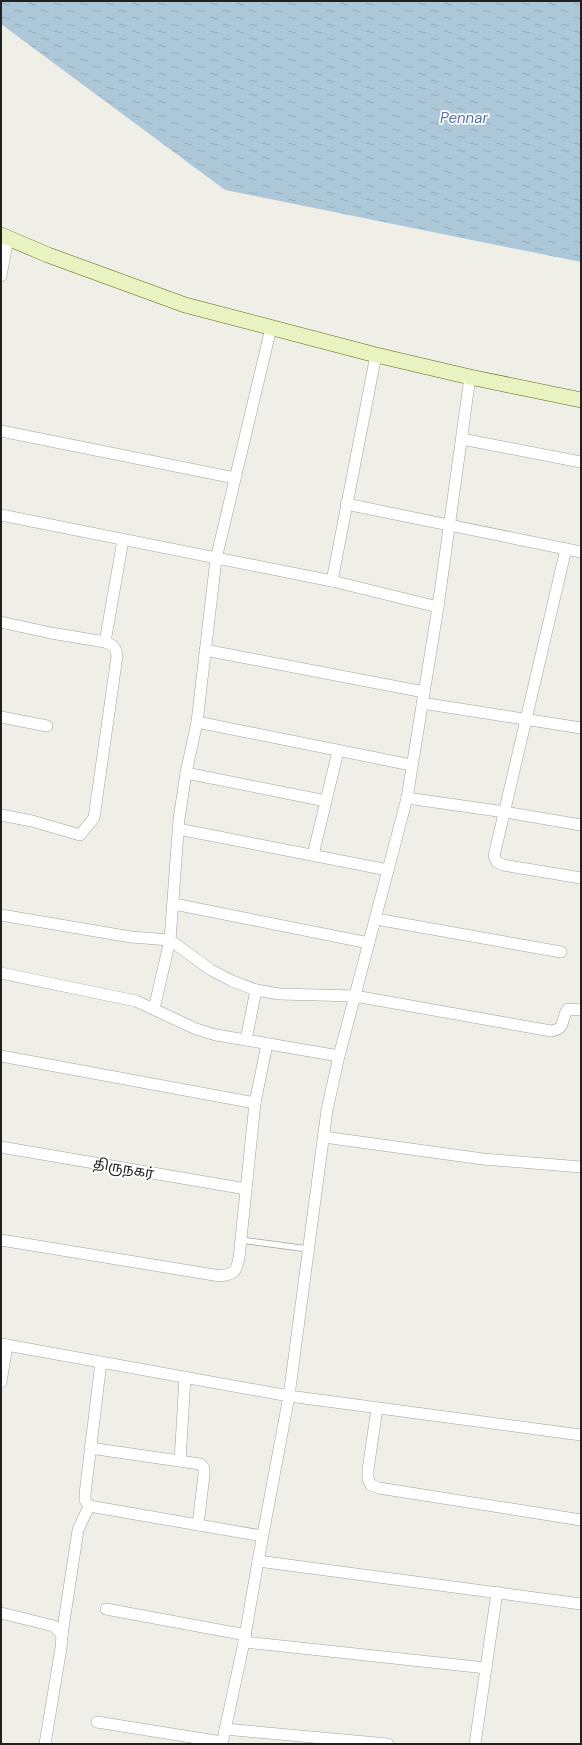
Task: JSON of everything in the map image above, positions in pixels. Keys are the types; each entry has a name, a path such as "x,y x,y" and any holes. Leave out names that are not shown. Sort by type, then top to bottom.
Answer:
{"main road":[{"path":"4,236 55,258 184,305 470,378 581,400"}],"street":[{"path":"1,276 4,236"},
{"path":"154,1009 170,940 174,904 178,829 186,773 197,722 216,559 270,328"},
{"path":"332,581 376,355"},
{"path":"97,1722 222,1743 245,1638 262,1536 289,1396 327,1110 339,1056 407,798 411,765 424,697 438,607 470,378"},
{"path":"1,431 236,478"},
{"path":"462,439 581,462"},
{"path":"346,504 581,552"},
{"path":"1,515 332,581 438,607"},
{"path":"105,642 124,540"},
{"path":"566,549 494,856 497,862 503,865 581,878"},
{"path":"1,622 51,634 105,642 114,646 117,656 94,818 80,835 1,815"},
{"path":"205,650 527,719 581,728"},
{"path":"1,717 47,726"},
{"path":"197,722 411,765"},
{"path":"313,855 338,751"},
{"path":"186,773 326,801"},
{"path":"407,798 581,825"},
{"path":"178,829 388,870"},
{"path":"174,904 369,943"},
{"path":"1,915 131,937 170,940 211,970 232,982 256,990 279,994 355,996 551,1031 557,1030 562,1025 565,1013 568,1009 581,1010"},
{"path":"376,919 561,952"},
{"path":"1,973 136,1001 196,1029 216,1035 339,1056"},
{"path":"246,1040 256,990"},
{"path":"1,1240 220,1276 231,1274 237,1269 255,1103 267,1044"},
{"path":"1,1056 255,1103"},
{"path":"324,1137 483,1159 581,1167"},
{"name":"திருநகர்","path":"1,1147 246,1189"},
{"path":"1,1382 4,1345 289,1396 581,1435"},
{"path":"100,1362 85,1494 85,1500 89,1506 262,1536"},
{"path":"180,1461 185,1377"},
{"path":"377,1408 368,1470 368,1478 371,1485 386,1489 581,1520"},
{"path":"90,1448 200,1464 204,1468 198,1525"},
{"path":"45,1744 78,1530 89,1506"},
{"path":"258,1561 581,1604"},
{"path":"475,1744 497,1592"},
{"path":"106,1609 245,1638 486,1668"},
{"path":"1,1613 42,1621 54,1626 62,1635"},
{"path":"225,1729 388,1744"}],"lane":[{"path":"241,1240 308,1249"}],"water":[{"name":"Pennar","path":"1,1 581,1 581,262 225,190 1,24"}]}
